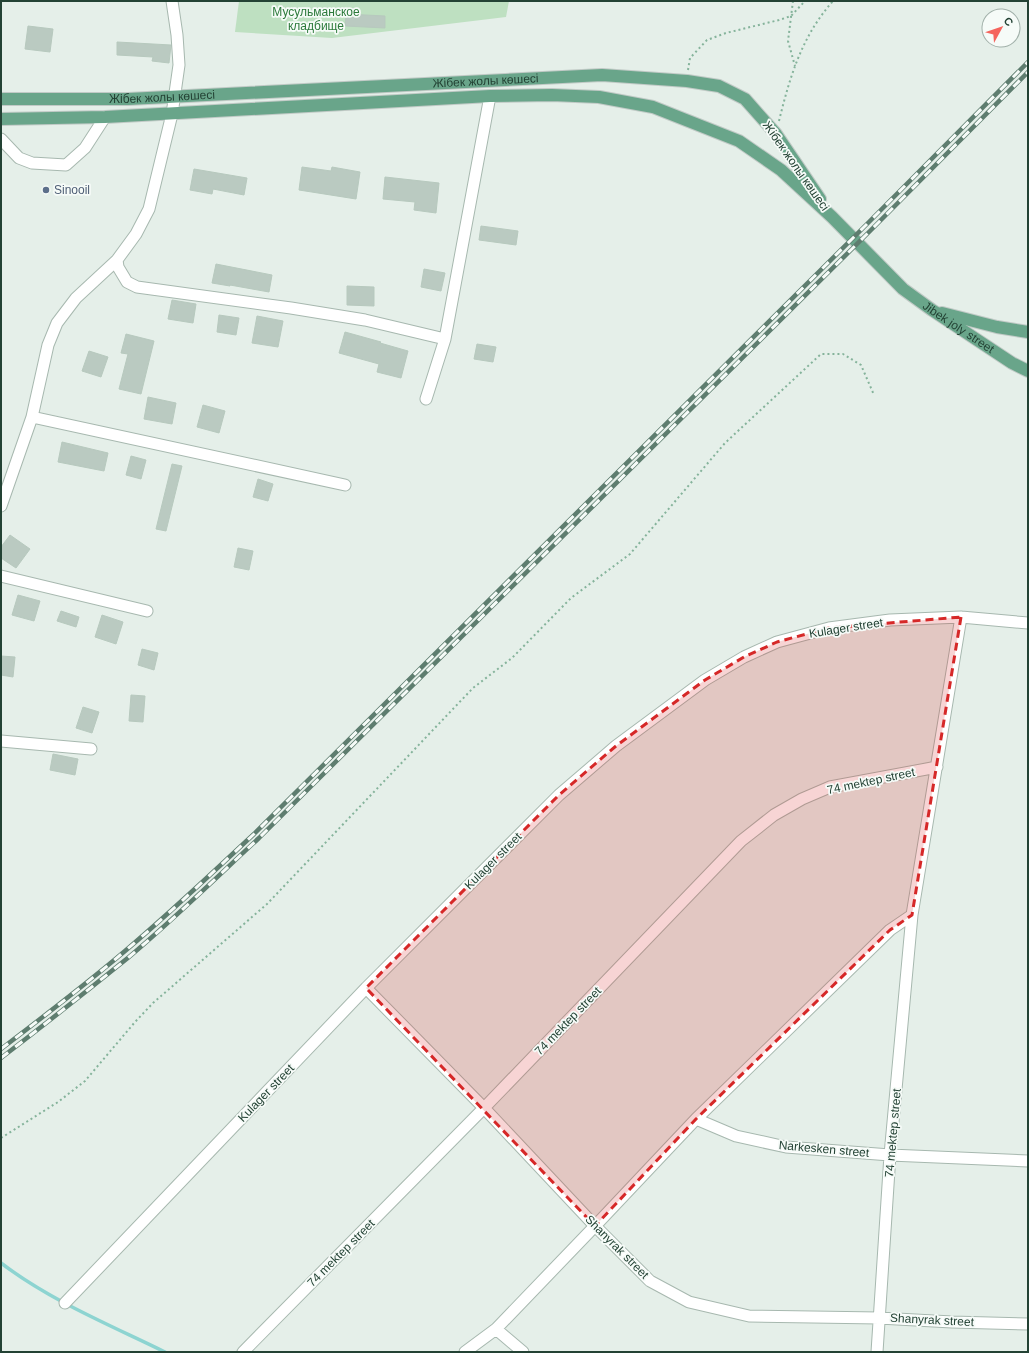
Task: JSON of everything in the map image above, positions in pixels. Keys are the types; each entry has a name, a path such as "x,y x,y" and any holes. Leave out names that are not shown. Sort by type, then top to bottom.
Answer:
{"main road":[{"name":"Жібек жолы көшесі","path":"1,99 128,99 602,75 719,86 745,99 776,134 832,217"},
{"name":"Жібек жолы көшесі","path":"1,119 172,114 490,96 552,95 599,97 653,107 739,141 782,170 832,217"},
{"path":"832,217 903,289 932,310"},
{"name":"Jibek joly street","path":"932,310 997,327 1028,332"},
{"name":"Jibek joly street","path":"932,310 1012,363 1028,371"}],"street":[{"path":"1,506 32,417 48,345 57,323 76,298 116,260 136,234 149,209 172,114 179,65 177,35 172,1"},
{"path":"426,399 445,339 490,96"},
{"path":"1,139 19,158 32,163 66,165 85,148 105,117"},
{"path":"116,260 118,267 127,282 138,287 365,320 445,339"},
{"path":"32,417 345,485"},
{"path":"1,576 147,611"},
{"name":"Kulager street","path":"65,1303 366,988 559,795 616,746 705,680 744,657 777,642 828,628 890,620 961,617 1028,623"},
{"name":"74 mektep street","path":"877,1352 890,1155 912,915 961,617"},
{"path":"1,741 91,749"},
{"name":"74 mektep street","path":"243,1352 484,1108 741,841 774,815 802,799 830,787 937,767"},
{"path":"465,1352 496,1329 696,1119 890,930 912,915"},
{"name":"Shanyrak street","path":"366,988 484,1108 595,1226 650,1281 689,1302 749,1316 879,1318 1028,1324"},
{"name":"Narkesken street","path":"696,1119 736,1136 786,1147 890,1155 1028,1160"},
{"path":"496,1329 523,1352"}],"path":[{"path":"793,1 788,41 795,67"},
{"path":"687,82 690,58 707,40 726,33 791,16 805,1"},
{"path":"776,134 786,92 805,40 821,14 833,1"},
{"path":"1,1138 58,1102 85,1082 135,1022 153,1003 267,904 473,688 512,658 571,598 630,554 725,443 821,354 844,354 861,365 874,395"}],"highlighted area":[{"path":"961,617 912,915 890,930 696,1119 595,1226 366,988 559,795 616,746 705,680 744,657 777,642 829,628"}],"green space":[{"name":"Мусульманское кладбище","path":"239,1 509,1 506,17 332,38 235,32"}],"building":[{"path":"346,14 385,16 385,28 345,26"},
{"path":"28,26 53,29 50,52 25,49"},
{"path":"117,42 171,45 169,63 152,61 153,57 117,55"},
{"path":"302,167 331,171 332,167 360,172 356,199 299,190"},
{"path":"194,169 247,178 244,195 213,189 212,194 190,190"},
{"path":"385,177 439,183 436,213 414,210 415,202 383,199"},
{"path":"481,226 518,231 516,245 479,240"},
{"path":"216,264 272,275 269,292 212,283"},
{"path":"424,269 445,273 441,291 421,287"},
{"path":"347,286 374,287 374,306 347,305"},
{"path":"172,300 196,304 193,323 168,319"},
{"path":"219,315 239,318 236,335 217,332"},
{"path":"257,316 283,321 278,347 252,343"},
{"path":"345,332 408,351 401,378 377,372 379,364 339,353"},
{"path":"126,334 154,341 141,394 119,389 128,354 121,353"},
{"path":"477,344 496,347 493,362 474,359"},
{"path":"89,351 108,357 101,377 82,371"},
{"path":"148,397 176,403 172,424 144,419"},
{"path":"203,405 225,411 219,433 197,427"},
{"path":"62,442 108,453 104,471 58,462"},
{"path":"131,456 146,460 141,479 126,475"},
{"path":"172,464 182,466 166,531 156,529"},
{"path":"258,479 273,484 268,501 253,497"},
{"path":"10,535 30,549 16,568 1,558 1,547"},
{"path":"238,548 253,551 249,570 234,567"},
{"path":"18,595 40,601 34,621 12,615"},
{"path":"61,611 79,617 76,627 57,621"},
{"path":"102,615 123,622 116,644 95,637"},
{"path":"142,649 158,653 154,670 138,665"},
{"path":"1,656 15,657 13,677 1,675"},
{"path":"131,695 145,696 143,722 129,721"},
{"path":"83,707 99,712 92,733 76,728"},
{"path":"53,754 78,759 75,775 50,770"}],"waterway":[{"path":"1,1263 20,1277 60,1301 165,1352"}],"railway":[{"path":"1,1049 79,989 125,951 175,908 254,834 1028,62"},
{"path":"1,1058 146,943 259,838 1028,72"}],"place":[{"name":"Sinooil","path":"46,190"}]}
